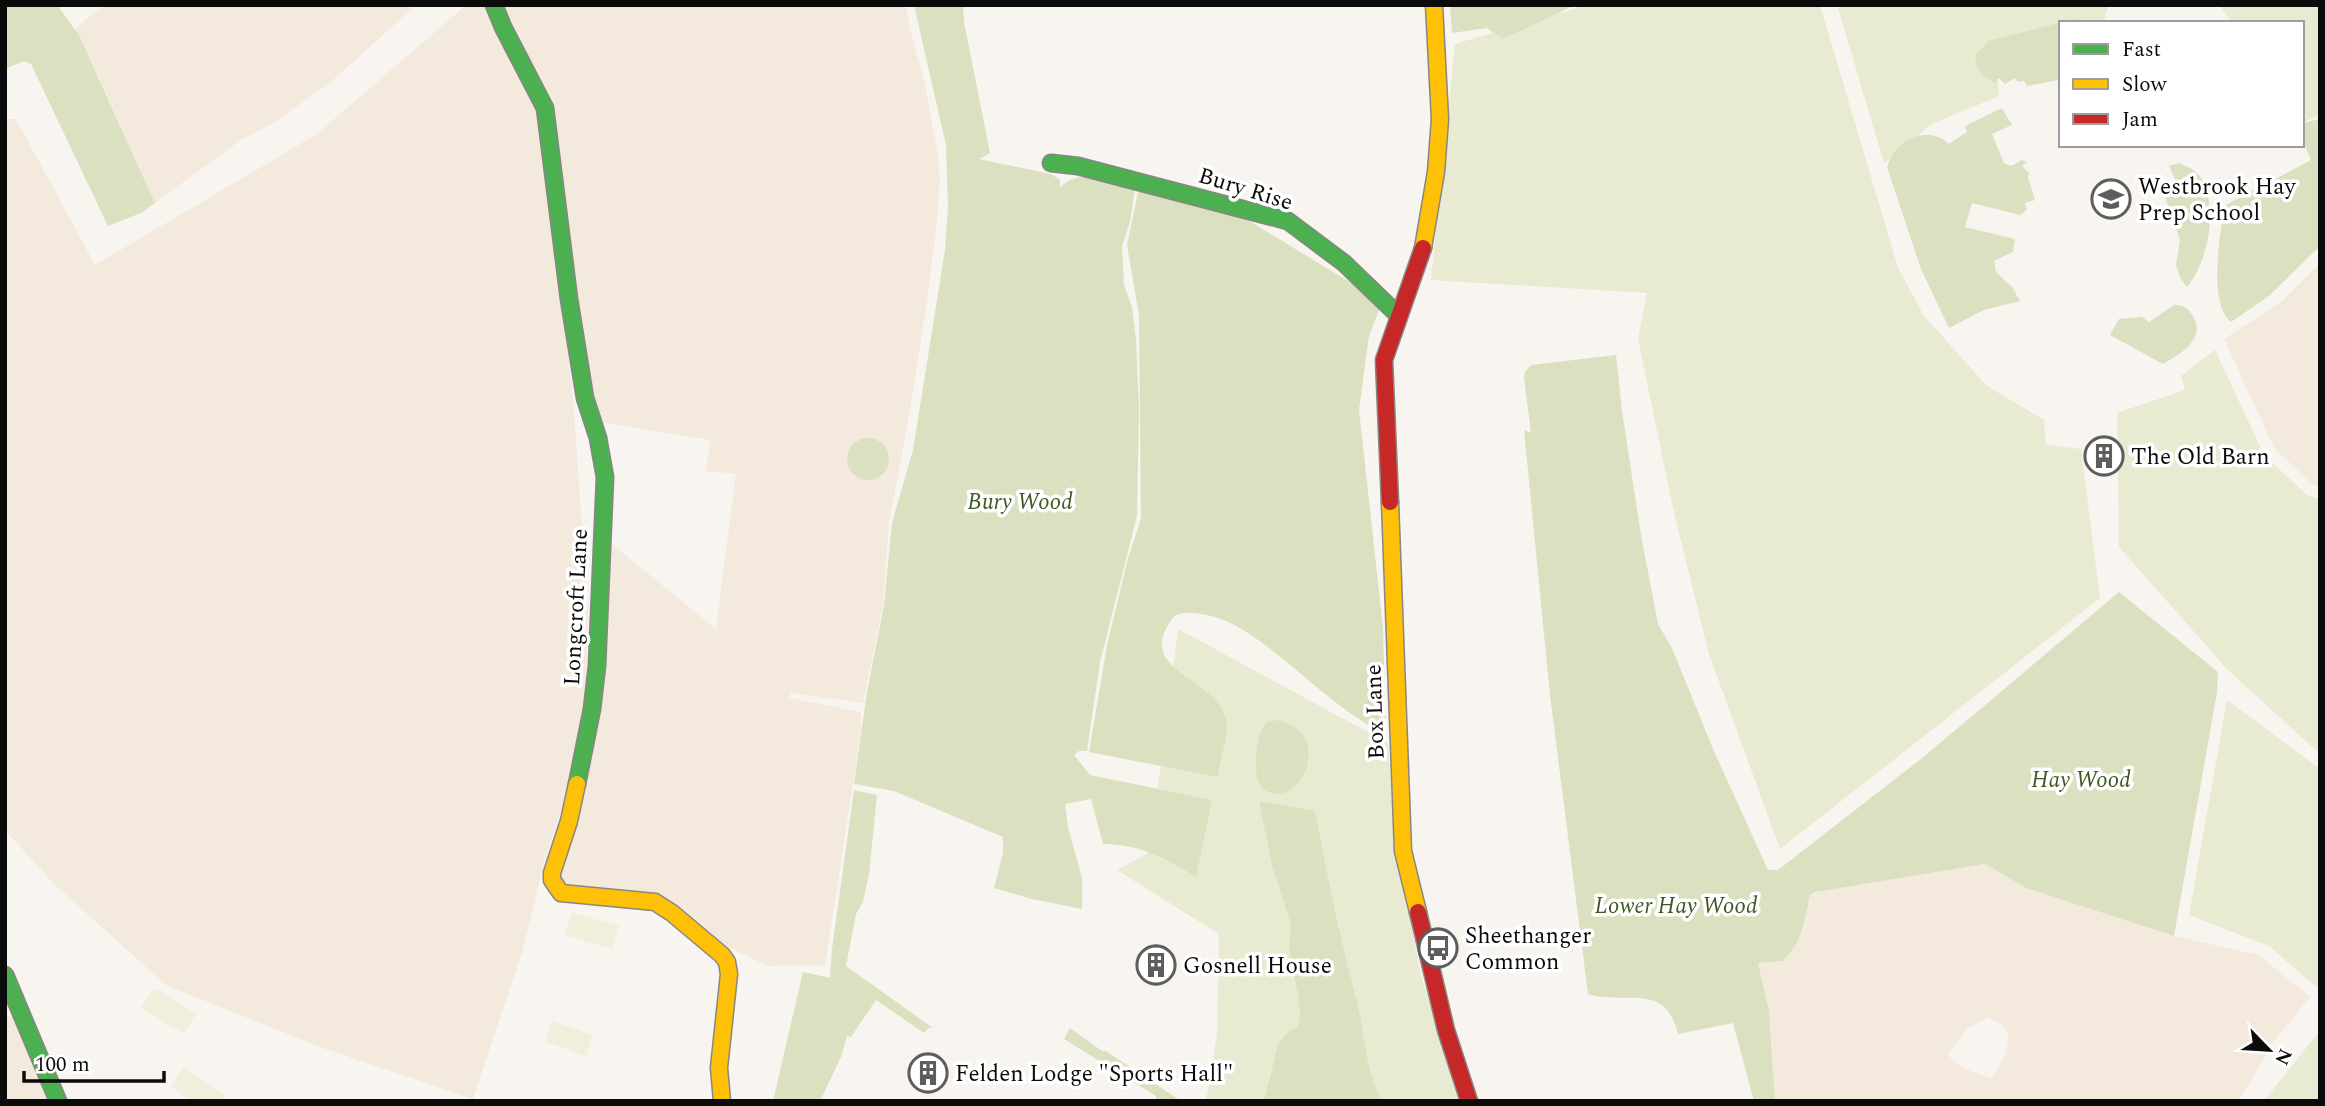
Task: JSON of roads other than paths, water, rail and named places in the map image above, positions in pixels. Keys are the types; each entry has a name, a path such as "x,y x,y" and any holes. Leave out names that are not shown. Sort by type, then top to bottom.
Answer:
{"street":[{"name":"Longcroft Lane","path":"494,5 545,108 583,386 598,438 605,477 597,666 592,709 569,821 552,880 561,893 654,902 672,913 722,955 727,962 729,974 719,1068 722,1101"},
{"name":"Box Lane","path":"1434,5 1440,119 1436,172 1423,248 1384,359 1403,851 1446,1030 1469,1101"},
{"name":"Bury Rise","path":"1051,163 1078,166 1288,221 1344,263 1398,315"},
{"path":"5,975 58,1101"}],"place":[{"name":"Westbrook Hay Prep School","path":"2111,199"},
{"name":"The Old Barn","path":"2104,456"},
{"name":"Sheethanger Common","path":"1438,948"},
{"name":"Gosnell House","path":"1156,965"},
{"name":"Felden Lodge \"Sports Hall\"","path":"928,1073"}],"park label":[{"name":"Bury Wood","path":"1020,501"},
{"name":"Hay Wood","path":"2081,779"},
{"name":"Lower Hay Wood","path":"1676,905"}]}
